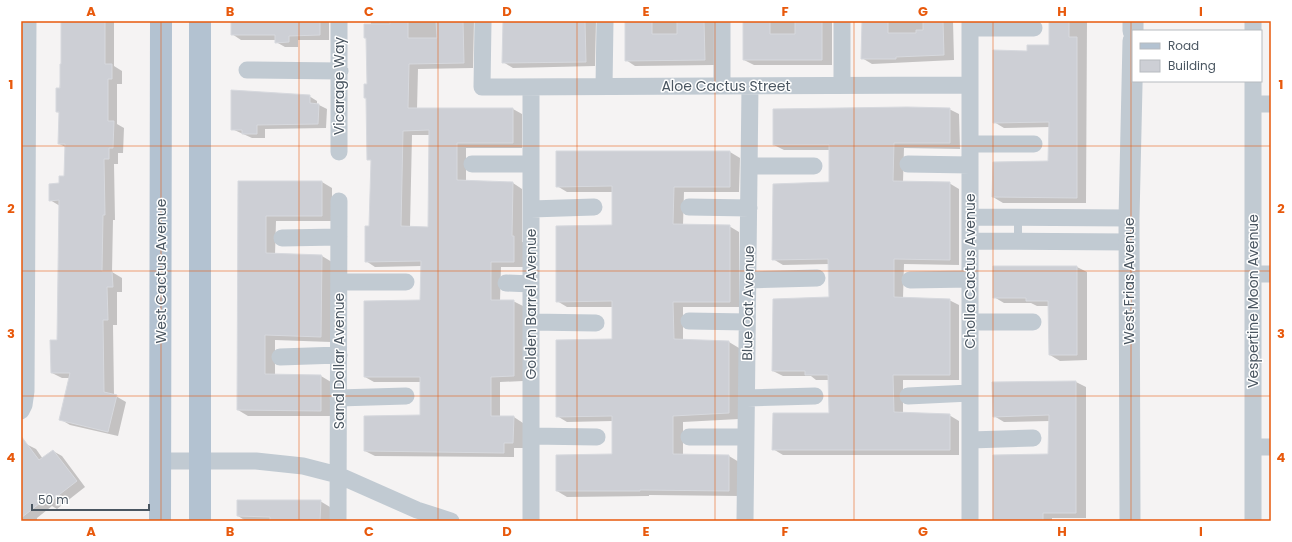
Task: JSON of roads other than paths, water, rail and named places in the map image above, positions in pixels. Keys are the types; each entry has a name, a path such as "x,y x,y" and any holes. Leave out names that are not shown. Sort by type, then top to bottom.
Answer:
{"main road":[{"name":"West Cactus Avenue","path":"160,521 161,21"},
{"path":"200,21 200,521"}],"street":[{"path":"21,411 24,406 26,391 28,21"},
{"name":"Vicarage Way","path":"339,21 339,152"},
{"path":"604,86 605,21"},
{"path":"722,21 722,86"},
{"path":"842,21 842,86"},
{"name":"Aloe Cactus Street","path":"483,22 482,87 970,85"},
{"path":"970,25 1034,28"},
{"name":"Cholla Cactus Avenue","path":"970,25 970,521"},
{"path":"247,70 340,71"},
{"name":"West Frias Avenue","path":"1130,521 1129,218 1132,82"},
{"name":"Vespertine Moon Avenue","path":"1253,82 1253,521"},
{"name":"Blue Oat Avenue","path":"745,521 750,86"},
{"name":"Golden Barrel Avenue","path":"531,87 531,521"},
{"path":"1253,104 1271,104"},
{"path":"970,144 1034,144"},
{"path":"472,164 531,164"},
{"path":"908,164 970,165"},
{"path":"749,166 814,166"},
{"name":"Sand Dollar Avenue","path":"338,521 339,201"},
{"path":"531,209 594,207"},
{"path":"689,207 749,208"},
{"path":"971,217 1129,218"},
{"path":"282,238 339,237"},
{"path":"971,241 1129,242"},
{"path":"1253,274 1271,274"},
{"path":"748,280 817,278"},
{"path":"910,280 970,279"},
{"path":"339,282 406,282"},
{"path":"506,283 531,284"},
{"path":"689,321 748,322"},
{"path":"531,322 596,323"},
{"path":"970,322 1033,322"},
{"path":"280,357 339,356"},
{"path":"908,396 970,393"},
{"path":"338,398 406,396"},
{"path":"747,398 815,396"},
{"path":"531,436 597,437"},
{"path":"689,437 746,437"},
{"path":"970,440 1033,438"},
{"path":"1253,448 1271,447"},
{"path":"160,461 282,463 338,475 427,517 451,521"}],"lane":[{"path":"1018,218 1018,241"}]}
